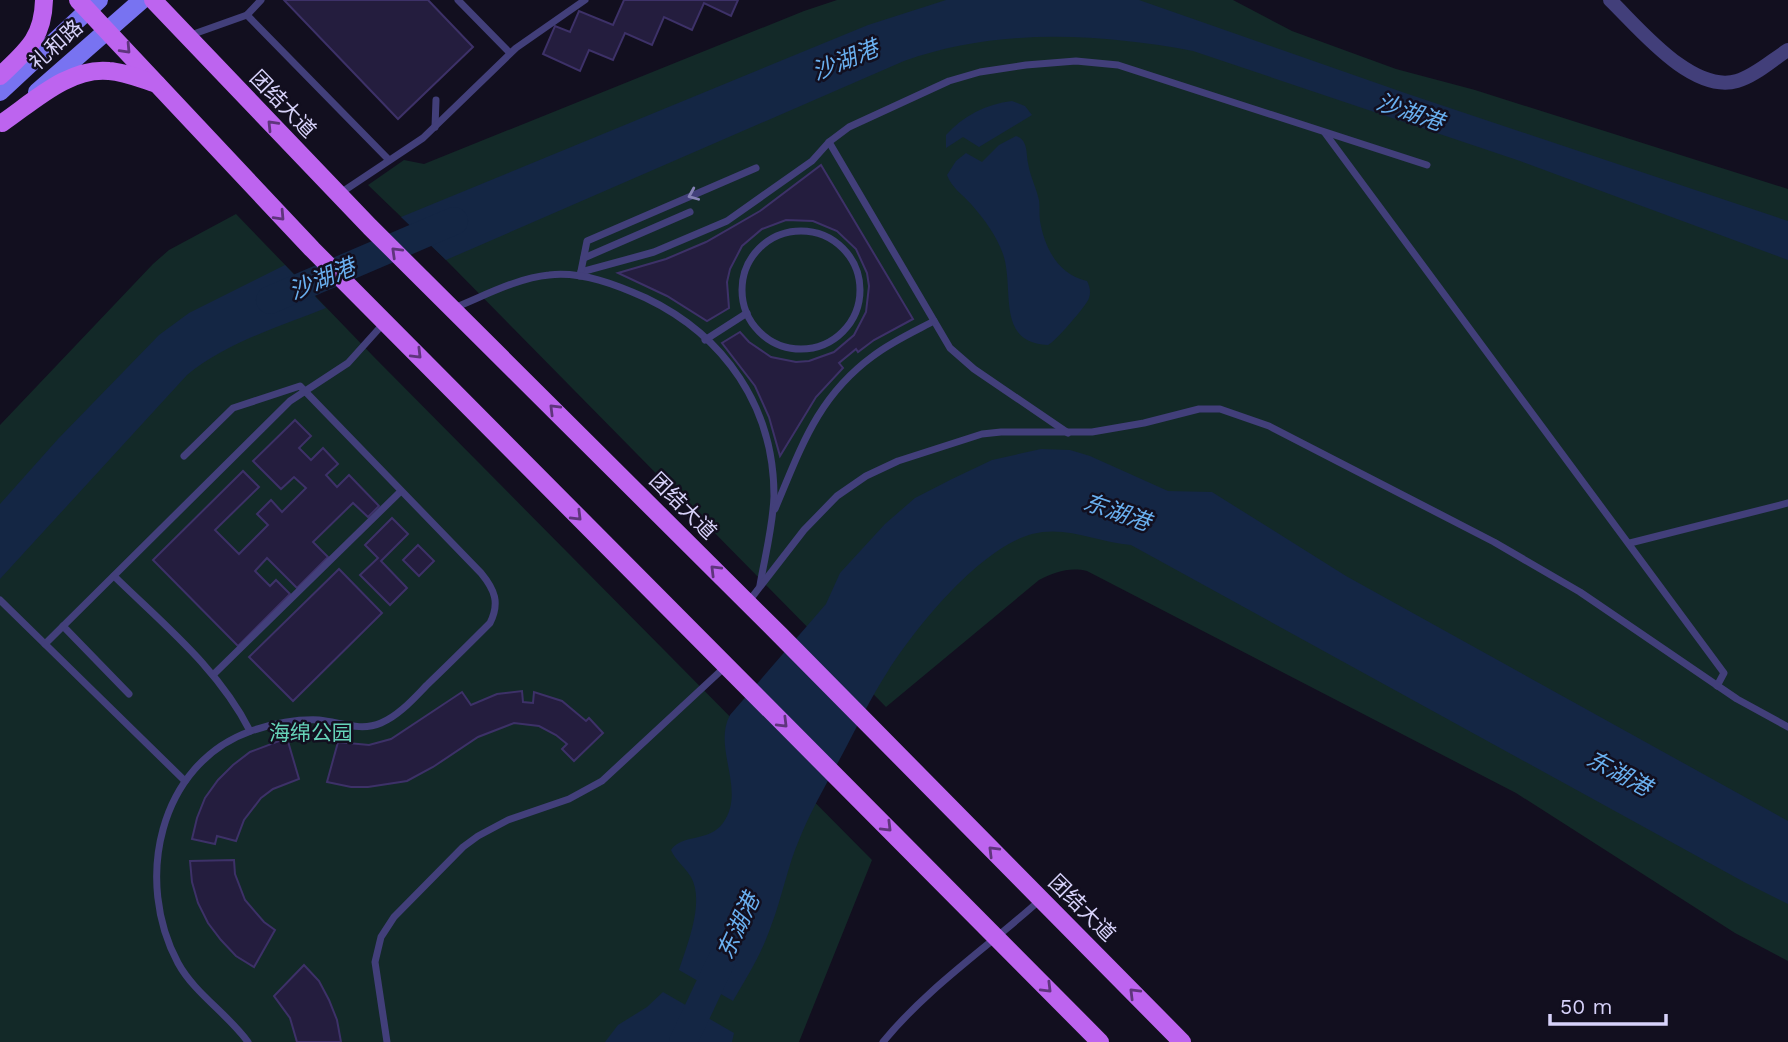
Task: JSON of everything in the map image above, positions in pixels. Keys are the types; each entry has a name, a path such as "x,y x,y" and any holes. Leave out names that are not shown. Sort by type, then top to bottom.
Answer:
{"main road":[{"path":"0,76 34,43 42,21 44,0"},
{"name":"团结大道","path":"153,0 370,227 753,596 780,635 1182,1042"},
{"path":"88,3 107,29 312,250 1100,1042"},
{"path":"1,124 61,83 93,71 112,71 159,85"}],"street":[{"name":"礼和路","path":"1,124 142,0"},
{"path":"1610,0 1681,67 1703,79 1737,81 1788,50"},
{"name":"礼和路","path":"0,92 88,3"}],"lane":[{"path":"188,37 247,15 261,0"},
{"path":"458,0 510,53"},
{"path":"338,194 435,127 510,53 574,3 585,0"},
{"path":"247,15 389,160"},
{"path":"454,308 537,276 580,274 654,252 727,220 802,168 849,127 949,81 999,69 1075,61 1110,63 1427,165"},
{"path":"435,127 436,100"},
{"path":"1325,132 1724,673 1717,687"},
{"path":"829,142 950,348 961,359 1068,433"},
{"path":"580,274 587,241 756,168"},
{"path":"584,258 691,212"},
{"path":"808,232 830,239 847,253 857,272 860,295 854,316 841,334 822,346 800,349 778,344 760,332 747,313 743,292 746,270 766,243 786,233 808,232"},
{"path":"580,274 618,286 663,307 705,340 732,367 755,402 772,461 773,513"},
{"path":"705,340 747,313"},
{"path":"753,596 773,513 809,429 834,391 873,356 934,321"},
{"path":"45,645 290,401 348,363 385,322"},
{"path":"184,456 233,408 300,386 491,586 496,599 490,623 406,706 385,722 361,728 327,721 302,720 250,732 201,761 185,781 168,814 159,844 156,875 159,912 172,950 188,978 248,1042"},
{"path":"753,596 837,496 866,476 898,461 982,434 1092,432 1207,408 1238,414 1269,426 1418,502 1565,583 1717,687 1788,727"},
{"path":"214,674 401,491"},
{"path":"1630,543 1788,503"},
{"path":"114,576 214,674 237,707 250,732"},
{"path":"0,600 185,781"},
{"path":"63,626 129,694"},
{"path":"387,1042 375,962 381,937 394,917 463,847 487,830 508,820 569,799 602,781 731,670"},
{"path":"883,1042 926,996 1041,899"}],"green space":[{"path":"837,0 1233,0 1292,31 1396,69 1475,90 1788,189 1788,961 1735,933 1516,793 1087,571 1062,571 1039,580 886,707 446,260 368,185 404,160 424,164"},
{"name":"海绵公园","path":"236,214 872,860 799,1042 0,1042 0,425 153,264 169,250"}],"water":[{"path":"946,0 1139,0 1405,93 1788,221 1788,260 1520,161 1193,51 1120,40 1084,38 1047,37 975,43 904,61 446,260 401,217 868,25"},
{"path":"1012,101 1025,106 1032,115 979,147 963,137 946,148 946,135 960,122 984,108"},
{"path":"1016,136 1023,140 1026,147 1039,200 1042,231 1049,250 1068,273 1087,281 1090,290 1083,308 1048,345 1031,342 1020,335 1014,325 1010,312 1006,268 1000,247 985,222 954,187 947,175 956,161 966,153 982,162 999,145"},
{"path":"285,265 326,308 236,344 187,375 0,579 0,504 58,439 159,335 189,313"},
{"path":"1041,449 1070,450 1090,456 1168,491 1212,492 1346,576 1788,821 1788,904 1131,545 1069,533 1045,532 1012,542 971,572 932,612 888,671 809,818 795,851 767,936 733,1001 679,970 690,936 696,899 691,877 671,850 682,841 717,829 729,810 732,797 725,741 730,715 826,604 840,573 885,524 915,498 992,460"},
{"path":"663,992 734,1033 732,1042 605,1042 618,1025 647,1007"}],"building":[{"path":"284,0 428,0 473,47 398,119"},
{"path":"624,0 738,0 731,16 704,3 692,30 664,17 652,45 625,33 613,60 589,50 580,71 543,54 555,26 570,32 579,11 613,25"},
{"path":"821,165 913,319 858,352 856,349 839,363 843,368 816,397 780,456 769,417 755,386 722,343 740,332 749,342 771,357 796,362 809,361 834,352 854,335 866,312 869,286 867,273 856,249 837,231 813,221 786,220 762,229 742,246 730,269 727,282 729,308 707,321 667,296 618,273 666,259 706,242 760,211"},
{"path":"295,420 311,436 299,448 311,460 323,448 338,464 326,475 337,487 349,475 379,506 368,517 353,503 313,542 328,557 297,588 267,558 255,571 270,586 276,580 290,594 238,646 153,560 243,471 259,487 215,530 239,554 268,525 257,514 271,500 282,512 306,488 294,477 281,489 253,461"},
{"path":"392,518 408,534 381,561 407,588 390,605 360,575 378,558 365,545"},
{"path":"418,545 434,561 419,576 403,560"},
{"path":"339,569 382,613 293,701 249,657"},
{"path":"522,691 523,702 533,703 534,692 562,701 586,721 589,718 603,733 574,761 562,749 567,744 556,735 539,726 514,723 478,737 407,781 368,787 327,782 338,742 369,745 391,739 462,692 471,705 497,694"},
{"path":"287,738 299,779 273,789 261,798 244,820 236,841 217,836 215,844 192,839 205,798 218,780 250,752"},
{"path":"234,860 235,874 245,900 264,922 275,930 254,967 236,956 208,923 192,882 190,861"},
{"path":"304,965 319,981 329,1000 337,1020 341,1042 297,1042 290,1018 274,996"}],"waterway":[{"name":"沙湖港","path":"270,300 454,221"},
{"name":"东湖港","path":"683,1042 725,953"}]}
